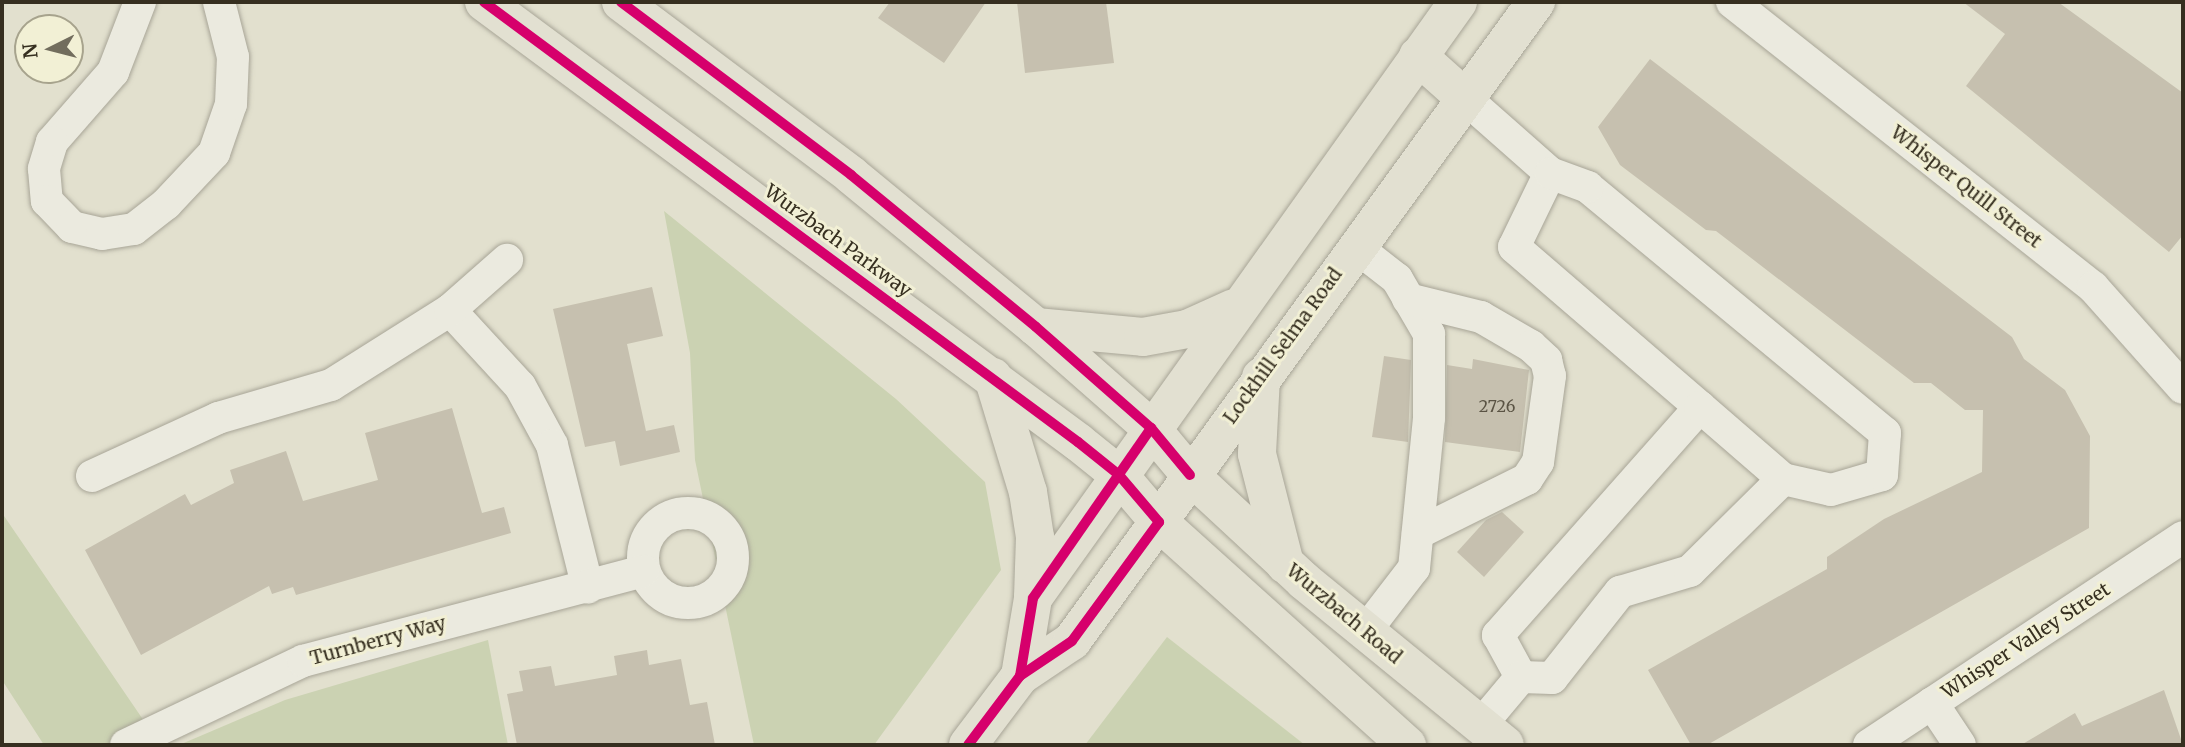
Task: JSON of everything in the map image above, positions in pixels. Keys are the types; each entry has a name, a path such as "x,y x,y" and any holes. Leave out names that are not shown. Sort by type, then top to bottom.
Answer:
{"main road":[{"name":"Wurzbach Parkway","path":"484,2 993,377 1119,475 1158,522"},
{"path":"621,2 851,176 1036,327 1151,428 1190,475"},
{"name":"Lockhill Selma Road","path":"1020,676 1033,598 1235,307 1458,2"},
{"name":"Lockhill Selma Road","path":"968,745 1020,676 1072,641 1261,375 1536,2"},
{"path":"1418,56 1465,98"},
{"path":"1036,327 1143,337 1187,329 1235,307"},
{"path":"1261,375 1257,454 1285,564"},
{"path":"993,377 1028,492 1035,537 1033,598"},
{"name":"Wurzbach Road","path":"1190,475 1285,564 1492,736"},
{"path":"1158,522 1407,745"}],"street":[{"path":"140,2 113,72 52,142 44,169 47,201 72,227 102,234 134,229 166,204 214,153 231,104 233,57 219,2"},
{"name":"Whisper Quill Street","path":"1732,2 2092,287 2183,388"},
{"path":"1465,98 1549,173 1588,187 1885,433 1882,475 1831,490 1783,479 1514,247 1549,173"},
{"path":"1356,247 1397,279 1429,334 1429,418 1415,568 1364,632"},
{"path":"92,476 218,418 331,385 450,310 507,260"},
{"path":"1408,299 1481,317 1531,346 1546,360 1550,376 1538,462 1527,479 1418,533"},
{"path":"450,310 520,386 552,445 588,588"},
{"path":"1521,677 1498,635 1700,407"},
{"path":"1521,677 1552,678 1620,592 1690,572 1783,479"},
{"name":"Whisper Valley Street","path":"1868,745 2183,537"},
{"name":"Turnberry Way","path":"126,745 303,662 588,588 643,571"},
{"path":"1492,736 1521,677"},
{"path":"1932,703 1960,745"}],"green space":[{"path":"664,211 896,399 985,482 1001,570 874,745 754,745 695,460 690,353"},
{"path":"2,513 144,721 164,745 44,745 2,680"},
{"path":"1167,637 1305,745 1085,745"},
{"path":"488,640 508,745 179,745 285,700"}],"building":[{"path":"890,2 986,2 944,63 878,18"},
{"path":"1017,2 1106,2 1114,63 1025,73"},
{"path":"1963,2 2058,2 2183,93 2183,235 2169,252 1966,86 2005,34"},
{"path":"1650,59 2012,337 2024,359 2065,390 2090,436 2089,528 1707,745 1691,745 1648,670 1827,569 1827,557 1884,519 1982,472 1983,410 1965,410 1931,383 1914,383 1716,231 1706,230 1620,165 1598,127"},
{"path":"652,287 663,336 627,344 646,431 674,425 680,452 620,466 615,441 585,447 553,309"},
{"path":"1384,356 1411,360 1408,442 1372,437"},
{"path":"1473,359 1529,370 1520,452 1445,442 1447,365 1472,369"},
{"path":"452,408 482,513 504,507 511,533 296,595 293,587 272,594 269,586 141,655 85,550 185,494 191,505 234,483 230,470 286,451 303,501 378,480 365,433"},
{"path":"1502,512 1524,532 1484,577 1457,552 1486,520"},
{"path":"647,650 649,665 681,659 690,705 707,702 715,745 517,745 507,694 523,691 519,671 551,666 555,686 617,675 614,656"},
{"path":"2164,690 2183,745 2021,745 2075,713 2082,726"}],"cycle path":[{"path":"484,2 1078,442 1119,475 1159,522 1072,641 1020,676 968,745"},
{"path":"621,2 851,175 1036,327 1151,428 1190,475"},
{"path":"1020,676 1033,598 1151,428"}]}
